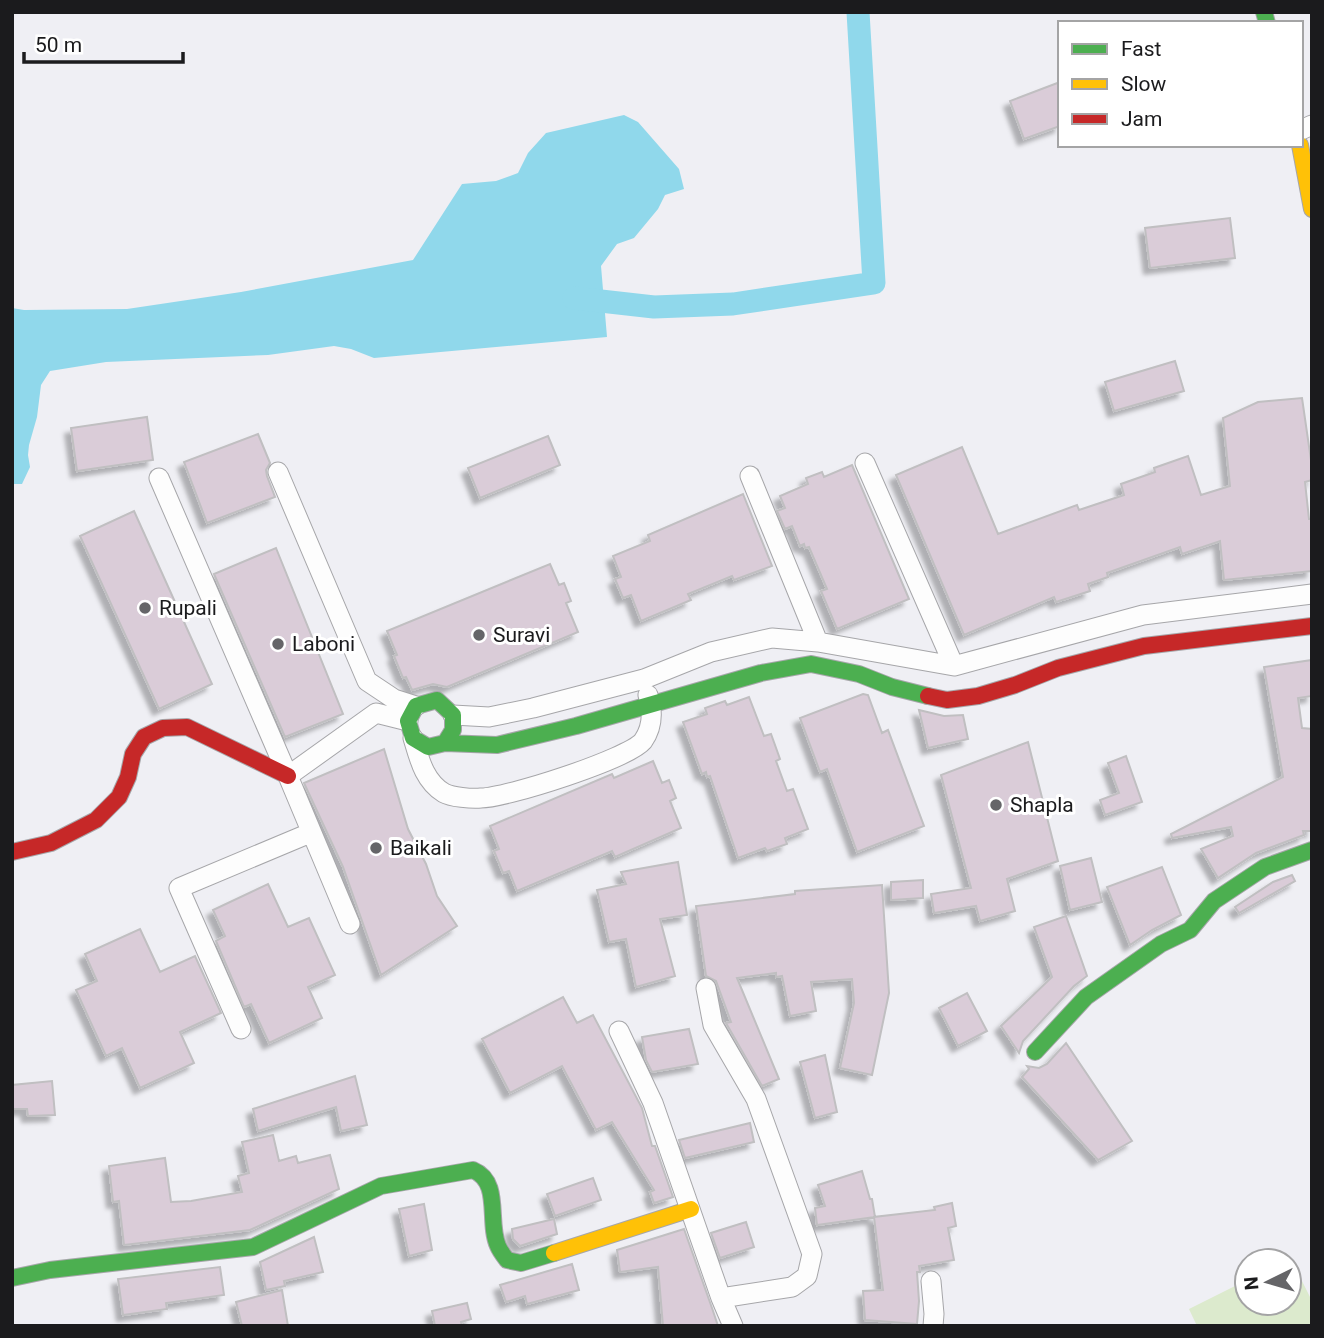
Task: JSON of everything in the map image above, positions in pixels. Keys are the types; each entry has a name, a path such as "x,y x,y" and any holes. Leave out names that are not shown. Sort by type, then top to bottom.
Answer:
{"street":[{"path":"1300,147 1312,209"},
{"path":"865,463 954,666"},
{"path":"278,472 367,681 394,699 428,747 445,743 497,745 652,706 761,673 811,664 859,674 892,687 947,700 978,696 1016,685 1058,668 1144,646 1312,626"},
{"path":"750,476 818,642"},
{"path":"159,478 350,924"},
{"path":"412,722 437,701 453,715 489,717 644,679 711,652 772,638 818,642 954,666 1143,615 1312,594"},
{"path":"1143,615 1144,646"},
{"path":"1049,641 1058,668"},
{"path":"892,687 898,655"},
{"path":"412,722 424,773 445,794 481,798 518,792 609,759 641,743 651,727 652,706 644,679"},
{"path":"288,776 376,713 412,722"},
{"path":"445,743 453,730 453,715"},
{"path":"12,852 51,843 96,820 119,797 128,777 133,754 144,737 163,728 187,727 288,776"},
{"path":"241,1029 179,888 310,833"},
{"path":"1035,1052 1086,997 1161,944 1189,930 1214,901 1265,867 1312,850"},
{"path":"706,988 713,1025 756,1099 812,1254 807,1276 792,1287 721,1298"},
{"path":"619,1031 653,1103 733,1326"},
{"path":"12,1278 51,1270 253,1247 381,1186 473,1170 484,1174 489,1184 498,1245 507,1260 522,1263 691,1209"},
{"path":"930,1281 933,1326"}],"green space":[{"path":"1303,1283 1312,1301 1312,1326 1197,1326 1189,1309 1233,1287 1233,1317 1303,1317"}],"water":[{"path":"624,115 638,122 679,169 684,189 665,195 658,209 634,238 617,244 601,266 607,337 374,358 334,346 268,355 106,362 50,371 41,385 37,417 29,445 30,467 22,484 12,484 12,308 127,309 241,292 413,260 462,184 496,181 518,173 528,153 546,133"}],"building":[{"path":"1058,83 1058,127 1024,139 1010,101"},
{"path":"1230,218 1235,258 1150,268 1145,228"},
{"path":"1175,361 1184,391 1114,411 1105,382"},
{"path":"1302,398 1312,467 1312,480 1305,482 1309,519 1312,519 1312,571 1224,580 1220,541 1182,554 1180,547 1107,573 1108,577 1088,584 1090,591 1056,602 1054,597 964,635 896,475 962,447 998,534 1077,505 1079,510 1124,495 1121,484 1188,456 1201,495 1230,486 1223,418 1258,402"},
{"path":"147,417 153,460 77,471 71,428"},
{"path":"258,434 270,463 266,470 275,497 207,523 184,462"},
{"path":"548,436 560,465 480,498 468,468"},
{"path":"852,465 909,599 837,629 821,591 827,589 809,547 805,548 804,544 800,546 792,526 785,529 777,511 785,508 780,496 808,484 806,478 822,472 824,477"},
{"path":"743,494 772,566 734,580 732,576 688,594 691,600 641,621 631,595 623,598 615,579 621,577 613,556 650,541 648,535"},
{"name":"Rupali","path":"134,511 212,684 159,709 80,536"},
{"name":"Laboni","path":"276,548 343,714 285,737 214,574"},
{"name":"Suravi","path":"550,564 559,585 564,583 571,601 566,603 578,632 447,687 433,684 412,690 406,677 403,678 387,631"},
{"path":"1312,660 1312,696 1298,698 1302,728 1312,729 1312,831 1303,831 1304,835 1256,853 1218,878 1201,849 1233,836 1231,827 1172,838 1171,834 1283,777 1264,667"},
{"path":"863,694 868,695 882,733 888,730 924,826 857,852 827,769 820,772 800,718"},
{"path":"749,697 764,736 771,734 780,759 776,761 787,791 793,789 808,829 785,838 787,844 767,851 765,848 738,858 710,776 707,777 706,772 702,774 683,722 707,714 705,708 725,701 727,705"},
{"path":"919,710 944,716 963,715 968,739 928,748"},
{"name":"Shapla","path":"1028,742 1058,861 1007,879 1015,911 980,921 976,906 934,913 931,894 971,888 941,775"},
{"name":"Baikali","path":"384,749 408,829 426,864 437,896 457,926 381,975 343,867 304,783"},
{"path":"1126,756 1142,802 1105,815 1100,800 1119,793 1108,763"},
{"path":"653,761 662,783 669,780 676,798 670,801 681,828 615,857 612,851 517,891 509,871 503,873 494,851 499,849 490,826 612,774 614,778"},
{"path":"1091,858 1102,902 1070,910 1060,866"},
{"path":"678,862 687,915 660,919 675,976 636,987 626,939 609,942 597,890 626,884 621,872"},
{"path":"1162,867 1181,915 1130,945 1107,887"},
{"path":"1292,875 1295,881 1239,913 1235,907 1273,882"},
{"path":"923,880 923,898 891,900 891,882"},
{"path":"268,884 288,927 309,918 335,975 308,987 322,1018 269,1043 251,1004 244,1007 216,941 225,936 213,910"},
{"path":"882,885 889,993 872,1075 840,1068 854,1003 852,979 811,982 816,1011 790,1016 782,976 776,977 776,973 737,978 779,1079 762,1086 726,1023 731,1022 716,981 706,976 696,906 795,894 795,891"},
{"path":"1066,916 1087,976 1074,986 1023,1041 1019,1053 1001,1026 1052,977 1034,927"},
{"path":"140,929 160,972 195,956 221,1013 180,1032 194,1063 140,1088 122,1048 106,1056 76,990 97,981 85,954"},
{"path":"967,993 987,1031 958,1046 939,1008"},
{"path":"563,997 577,1023 593,1015 642,1108 652,1146 655,1146 673,1197 654,1203 650,1192 654,1190 612,1122 596,1130 562,1066 510,1093 482,1039"},
{"path":"689,1029 698,1064 652,1072 646,1060 642,1037"},
{"path":"1066,1043 1132,1141 1098,1160 1022,1077 1029,1069 1027,1066 1039,1068 1047,1064"},
{"path":"825,1055 837,1112 815,1118 800,1062"},
{"path":"355,1076 367,1125 341,1131 336,1107 258,1131 253,1109"},
{"path":"52,1081 55,1115 28,1116 27,1109 12,1109 12,1085"},
{"path":"750,1123 754,1142 685,1158 679,1140"},
{"path":"273,1135 279,1161 296,1156 298,1163 330,1155 339,1189 250,1230 124,1245 119,1201 113,1202 109,1166 165,1158 171,1202 242,1192 238,1176 249,1173 242,1142"},
{"path":"862,1171 875,1217 817,1225 815,1208 825,1206 818,1185"},
{"path":"593,1178 601,1200 555,1216 547,1194"},
{"path":"952,1203 956,1226 948,1228 954,1260 919,1266 917,1324 865,1320 863,1291 883,1290 874,1217 935,1210 934,1207"},
{"path":"424,1204 432,1250 409,1256 399,1209"},
{"path":"554,1219 557,1234 520,1246 513,1239 512,1229"},
{"path":"746,1222 754,1247 720,1258 711,1233"},
{"path":"684,1229 718,1326 663,1326 658,1267 620,1272 617,1250"},
{"path":"314,1237 323,1272 284,1281 285,1286 266,1290 260,1262"},
{"path":"572,1264 579,1290 527,1304 525,1296 506,1302 500,1285"},
{"path":"220,1267 224,1295 166,1303 167,1309 123,1315 118,1279"},
{"path":"282,1290 288,1326 242,1326 236,1302"},
{"path":"467,1303 471,1319 461,1322 462,1326 435,1326 432,1311"}],"waterway":[{"path":"574,298 654,307 733,304 874,283 858,12"}],"traffic: fast":[{"path":"1264,12 1266,21"},
{"path":"445,743 453,730 453,715 437,700 416,706 408,721 413,738 428,747 445,743 497,745 576,726 761,673 811,664 859,674 892,687 928,696"},
{"path":"1035,1052 1086,997 1161,944 1190,930 1214,901 1265,867 1312,850"},
{"path":"12,1278 50,1270 253,1247 381,1186 473,1170 488,1184 495,1236 507,1260 521,1263 554,1253"}],"traffic: slow":[{"path":"1300,147 1312,209"},
{"path":"554,1253 691,1209"}],"traffic: jam":[{"path":"928,696 947,700 978,696 1058,668 1144,646 1312,626"},
{"path":"12,852 51,843 96,820 119,797 128,777 133,754 144,737 163,728 187,727 288,776"}],"place":[{"name":"Rupali","path":"145,608"},
{"name":"Suravi","path":"479,635"},
{"name":"Laboni","path":"278,644"},
{"name":"Shapla","path":"996,805"},
{"name":"Baikali","path":"376,848"}]}
